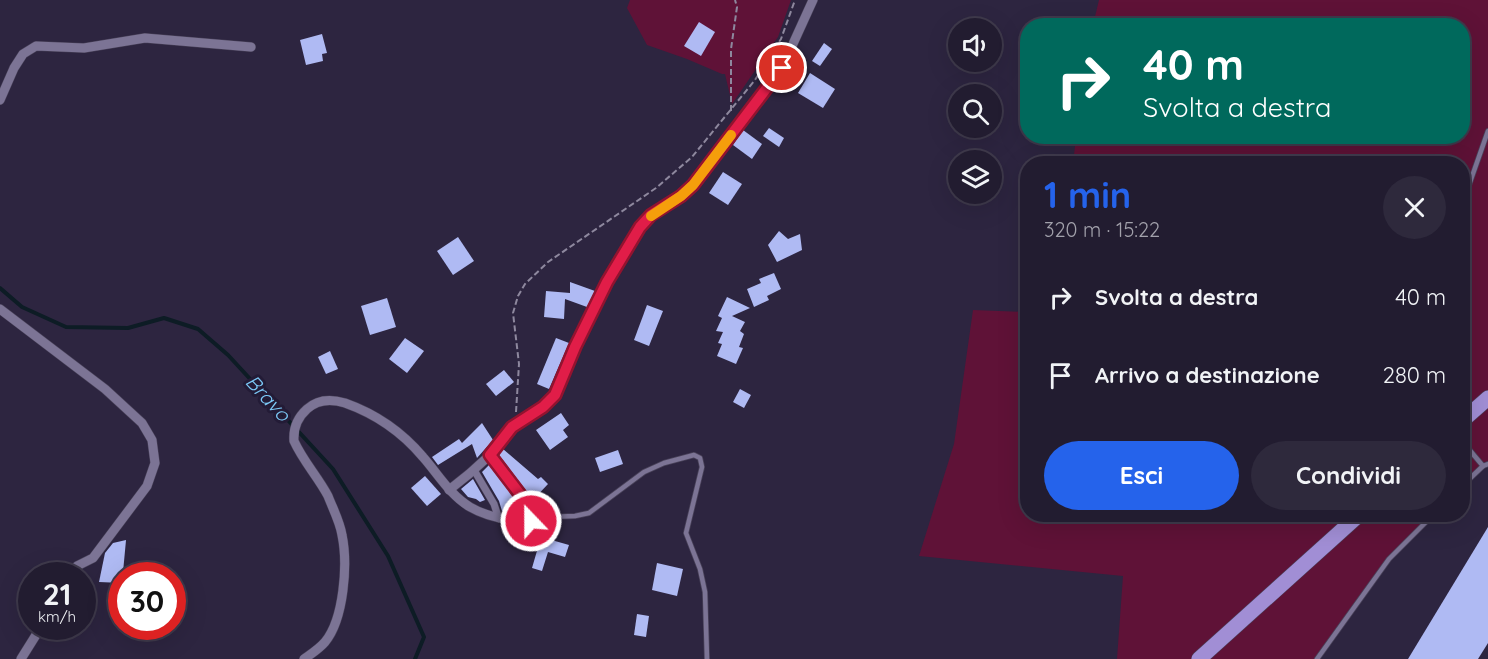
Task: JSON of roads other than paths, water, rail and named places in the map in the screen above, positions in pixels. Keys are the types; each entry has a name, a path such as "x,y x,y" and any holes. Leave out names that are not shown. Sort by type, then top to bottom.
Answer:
{"main road":[{"path":"1470,415 1484,404"},
{"path":"1198,659 1351,522"}],"street":[{"path":"449,490 490,455 512,427 543,407 555,395 580,338 631,239 651,215 681,196 693,185 782,68 813,0"},
{"path":"0,100 23,54 36,46 84,48 145,38 251,47"},
{"path":"0,309 105,389 142,423 152,440 155,463 147,486 93,558 84,562"},
{"path":"304,659 325,642 333,629 342,597 346,559 342,533 335,513 326,493 298,451 294,441 295,427 302,414 317,402 334,401 357,408 388,424 408,441 423,456 449,490 470,507 499,519 531,521 529,506 490,455"},
{"path":"474,470 494,504 499,519"},
{"path":"21,659 33,640"}],"lane":[{"path":"1470,182 1488,131"},
{"path":"1470,449 1486,465 1470,479"},
{"path":"531,521 589,513 644,472 687,456 694,455 700,458 702,467 686,533 700,568 705,592 707,659"},
{"path":"1317,659 1389,559 1426,522"}],"waterway":[{"name":"Bravo","path":"0,288 22,307 66,327 128,328 164,318 198,329 228,355 333,469 388,556 424,637 415,659"}]}
